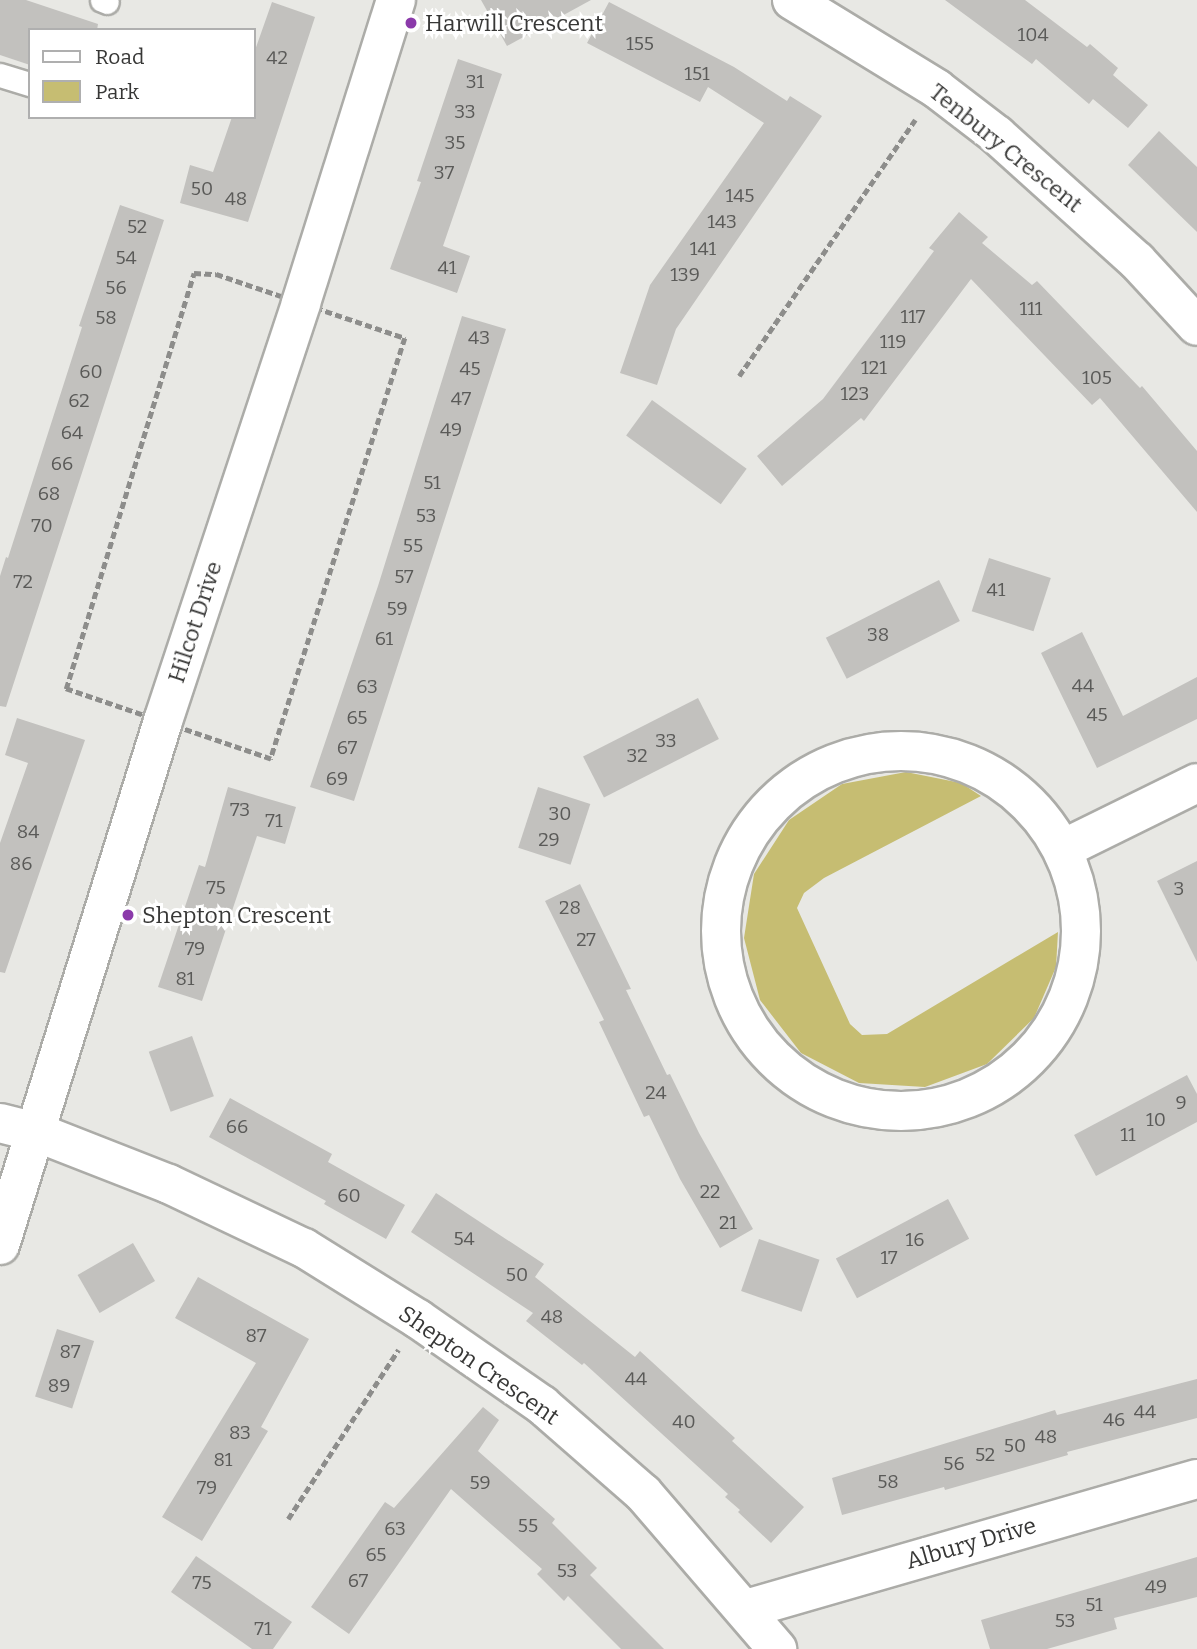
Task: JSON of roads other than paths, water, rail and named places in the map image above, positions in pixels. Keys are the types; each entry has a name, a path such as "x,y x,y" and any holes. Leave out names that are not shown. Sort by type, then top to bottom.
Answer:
{"street":[{"name":"Hilcot Drive","path":"0,1245 163,721 301,303 396,0"},
{"name":"Tenbury Crescent","path":"792,0 937,89 1052,181 1137,261 1197,326"},
{"path":"920,751 978,767 1028,801 1063,849 1081,906 1080,966 1059,1022 1021,1068 970,1100 912,1113 852,1107 799,1081 755,1040 729,986 720,927 732,868 761,816 806,777 861,754 920,751"},
{"path":"1063,849 1197,783"},
{"name":"Shepton Crescent","path":"0,1123 36,1132 169,1184 304,1248 418,1319 542,1405 643,1493 746,1609 777,1649"},
{"name":"Albury Drive","path":"746,1609 1197,1479"}],"lane":[{"path":"0,75 28,83"}],"place":[{"name":"Harwill Crescent","path":"411,23"},
{"name":"Shepton Crescent","path":"128,915"}]}
